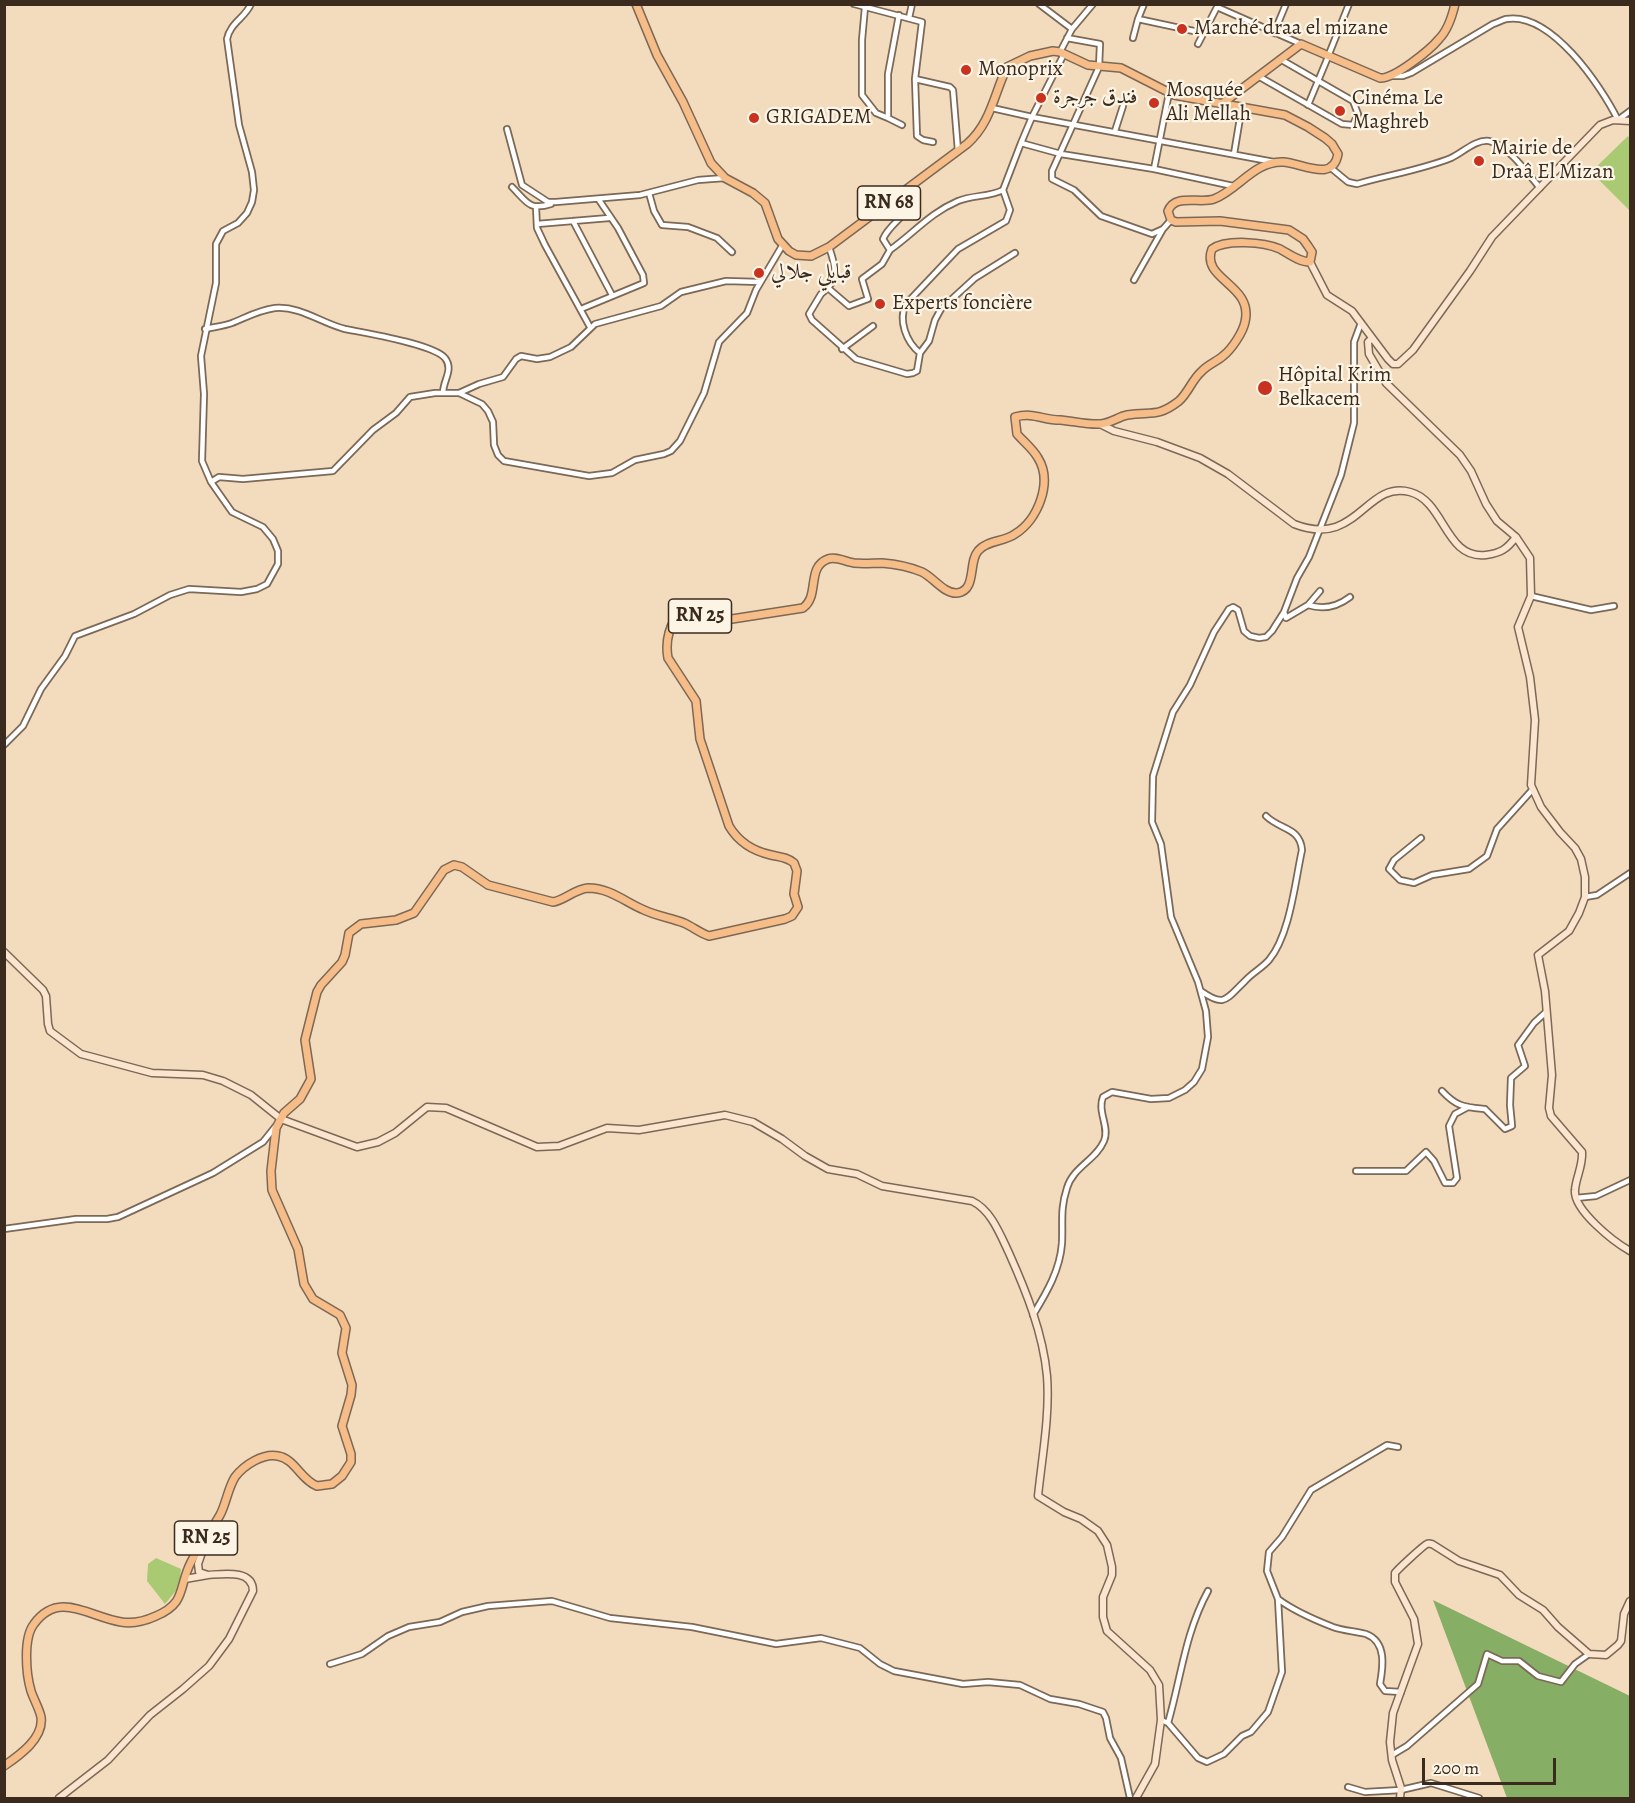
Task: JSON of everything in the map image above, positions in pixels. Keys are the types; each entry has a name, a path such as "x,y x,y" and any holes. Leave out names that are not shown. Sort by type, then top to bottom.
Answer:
{"main road":[{"path":"636,4 657,55 683,102 711,164 725,178 753,193 765,203 782,246"},
{"path":"1223,103 1301,44 1380,78 1391,76 1439,40 1449,23 1455,4"},
{"name":"RN 68","path":"782,246 802,256 817,254 958,151 980,132 992,108 1007,67 1030,56 1046,51 1062,53 1081,63 1127,69 1169,93 1223,103"},
{"path":"1223,103 1286,115 1317,132 1336,149 1337,159 1331,168 1319,170 1292,163 1276,162 1257,169 1213,199 1174,203 1168,211 1171,220 1176,222 1220,221 1289,230 1303,239 1312,252 1310,262"},
{"name":"RN 25","path":"4,1766 32,1743 40,1726 41,1717 31,1690 27,1655 29,1632 34,1623 53,1608 62,1606 69,1606 120,1622 142,1622 165,1612 174,1605 183,1592 190,1563 222,1511 235,1477 250,1464 261,1458 278,1455 286,1458 310,1484 317,1486 332,1484 342,1476 351,1462 351,1454 342,1426 352,1385 342,1353 346,1328 340,1315 313,1299 304,1284 298,1249 272,1190 271,1171 276,1128 284,1113 300,1099 309,1086 311,1072 305,1040 317,992 321,984 342,962 349,933 361,924 396,920 414,912 422,904 436,880 449,866 462,867 488,885 553,902 561,901 586,888 614,893 643,910 683,922 709,936 792,916 798,908 794,894 797,872 794,863 784,857 773,856 748,847 735,836 729,826 700,739 696,701 668,658 666,651 669,629 676,616 683,612 719,621 803,608 809,604 812,597 816,569 826,559 832,558 856,563 884,563 910,569 922,572 949,591 957,593 964,590 969,586 974,557 978,551 985,545 1014,536 1031,519 1042,497 1044,485 1042,467 1032,450 1017,434 1016,417 1033,414 1057,420 1100,424 1126,415 1158,413 1186,394 1198,374 1227,352 1244,327 1246,309 1244,300 1234,287 1215,272 1210,264 1209,256 1212,249 1224,243 1249,244 1277,248 1303,262 1310,262"}],"street":[{"path":"4,745 23,726 41,689 65,656 75,636 134,615 170,595 189,589 241,592 257,589 267,584 278,564 278,551 273,538 263,527 232,512 211,482 202,461 204,394 201,356 216,283 216,244 223,231 238,223 247,213 253,196 252,172 238,125 227,39 229,32 251,4"},
{"path":"854,4 922,22 915,78 917,136 933,142"},
{"path":"909,18 912,4"},
{"path":"1039,4 1072,29"},
{"path":"920,353 915,349 903,326 902,312 906,304 958,249 1006,222 1010,210 1003,190 1021,143 1067,38 1093,4"},
{"path":"1133,38 1144,4"},
{"path":"1274,33 1286,4"},
{"path":"1308,105 1348,5"},
{"path":"1198,44 1217,6 1301,44"},
{"path":"865,7 862,40 862,94 876,113 902,125"},
{"path":"888,118 888,74 899,15"},
{"path":"1138,19 1203,33"},
{"path":"1391,76 1411,73 1493,24 1505,19 1518,19 1533,23 1569,48 1606,96 1618,120"},
{"path":"1067,38 1100,44 1099,67 1051,173 1052,179 1074,190 1096,213 1152,234 1163,229"},
{"path":"1258,76 1342,124 1353,125 1358,114 1353,101 1281,59"},
{"path":"915,78 950,87 953,90 958,151"},
{"path":"1154,169 1169,93"},
{"path":"1115,131 1123,106"},
{"path":"1234,154 1242,106"},
{"path":"992,108 1276,162"},
{"path":"1618,120 1630,111"},
{"path":"1310,262 1327,295 1352,311 1391,362 1396,364 1403,361 1464,280 1492,237 1597,128 1609,121 1630,122"},
{"path":"507,129 522,185 548,202 599,200 650,193 698,180 725,178"},
{"path":"1331,168 1348,183 1357,184 1448,159 1481,142 1489,141 1509,153 1540,188"},
{"path":"1021,143 1061,154 1154,169 1233,186"},
{"path":"890,250 883,239 910,206 914,192 912,186"},
{"path":"512,187 531,206 556,202"},
{"path":"828,288 849,306 868,299 862,279 882,264 890,250 929,216 956,202 1003,190"},
{"path":"650,193 654,211 662,225 688,227 717,238 732,252"},
{"path":"580,309 644,283 643,275 618,228 609,218 599,200"},
{"path":"536,207 537,224 545,245 590,327"},
{"path":"537,224 609,218"},
{"path":"1134,280 1163,229 1171,220"},
{"path":"573,221 612,295"},
{"path":"459,393 482,404 488,411 493,422 494,445 498,455 504,461 600,476 612,473 635,460 671,451 680,441 704,393 719,342 747,313 760,282 782,246"},
{"path":"829,247 836,274 828,288 820,294 809,314 812,320 856,360 907,374 917,371 920,353 929,341 941,309 975,278 1015,253"},
{"path":"211,482 219,477 243,479 333,471 373,430 396,413 410,397 459,393 502,376 521,356 537,359 550,357 572,347 590,327 610,319 661,306 675,295 688,290 726,281 760,282"},
{"path":"205,329 231,323 262,310 277,308 300,310 343,328 417,346 442,355 449,364 443,393"},
{"path":"1033,1315 1051,1285 1059,1261 1062,1243 1061,1216 1071,1178 1099,1150 1104,1141 1106,1133 1101,1112 1103,1096 1112,1092 1151,1099 1169,1098 1194,1082 1202,1069 1208,1037 1206,1011 1171,917 1161,844 1152,822 1153,776 1173,711 1190,685 1214,632 1228,609 1233,607 1238,610 1244,630 1250,636 1258,638 1266,637 1272,632 1284,612 1341,475 1354,423 1354,342 1361,323"},
{"path":"842,349 873,326"},
{"path":"1372,338 1368,342 1369,354 1386,383 1460,454 1497,521 1516,537 1530,558 1531,596 1518,627 1530,677 1535,720 1531,785 1540,807 1575,848 1581,859 1585,877 1585,897 1569,931 1538,955 1552,1075 1549,1108 1551,1116 1582,1152 1583,1158 1575,1190 1576,1198 1590,1220 1630,1251"},
{"path":"1100,424 1114,431 1157,442 1200,458 1228,474 1294,524 1306,528 1319,530 1341,526 1377,498 1388,492 1399,490 1411,492 1424,499 1436,511 1458,547 1469,553 1481,555 1507,550 1516,537"},
{"path":"1284,612 1286,618 1308,605 1320,591"},
{"path":"1531,596 1591,610 1614,606"},
{"path":"1308,605 1336,607 1350,597"},
{"path":"1421,838 1394,860 1389,869 1400,880 1414,883 1432,875 1469,869 1487,856 1497,829 1533,789"},
{"path":"1200,991 1221,1002 1268,961 1278,946 1286,922 1302,850 1301,841 1297,835 1272,822 1266,816"},
{"path":"1585,897 1597,895 1630,873"},
{"path":"4,952 43,990 46,996 50,1032 70,1048 81,1054 152,1074 203,1075 223,1081 250,1095 280,1121 357,1147 378,1142 395,1133 427,1107 446,1108 537,1148 559,1146 607,1128 639,1130 725,1115 753,1122 782,1138 805,1156 828,1169 857,1174 882,1186 980,1204 1000,1234 1018,1273 1033,1315 1047,1376 1046,1416 1038,1496 1098,1531 1107,1545 1112,1575 1103,1597 1102,1617 1107,1631 1154,1677 1159,1685 1164,1721 1198,1758 1207,1762 1224,1755 1263,1719 1268,1712 1282,1672 1278,1599 1267,1571 1269,1552 1282,1538 1311,1490 1387,1445 1398,1447"},
{"path":"1442,1091 1453,1103 1485,1109 1505,1129 1512,1126 1511,1078 1525,1066 1518,1045 1534,1023 1546,1012"},
{"path":"1356,1171 1406,1171 1426,1152 1434,1161 1445,1183 1453,1183 1457,1178 1449,1126 1455,1113 1468,1107"},
{"path":"4,1229 76,1219 118,1217 213,1173 246,1154 263,1142 280,1121"},
{"path":"1576,1198 1596,1196 1630,1180"},
{"path":"208,1575 199,1572 197,1568 209,1534"},
{"path":"1400,1798 1401,1790 1390,1742 1393,1713 1418,1644 1414,1619 1395,1582 1395,1573 1427,1544 1436,1545 1459,1561 1500,1575 1519,1595 1543,1610 1558,1627 1589,1654"},
{"path":"59,1798 108,1761 150,1715 209,1665 229,1640 253,1591 253,1583 250,1579 237,1574 185,1579"},
{"path":"330,1664 362,1654 388,1636 409,1627 440,1622 462,1612 488,1606 552,1601 610,1618 692,1627 776,1644 821,1638 860,1648 880,1664 894,1671 963,1684 988,1682 1020,1684 1050,1699 1079,1704 1103,1712 1110,1737 1121,1758 1130,1798 1138,1796 1155,1764 1164,1721 1188,1634 1197,1610 1208,1591"},
{"path":"1278,1599 1335,1628 1368,1635 1374,1639 1380,1648 1384,1664 1380,1684 1385,1691 1402,1692"},
{"path":"1392,1755 1407,1746 1478,1684 1486,1654 1502,1661 1519,1661 1538,1676 1561,1682 1575,1664 1589,1654 1606,1654 1618,1646 1621,1641 1624,1614 1630,1601"},
{"path":"1348,1787 1365,1792 1401,1790 1431,1783 1479,1798"}],"green space":[{"path":"1628,136 1630,139 1630,211 1591,172"},
{"path":"156,1558 181,1569 179,1587 165,1604 147,1581 148,1564"},
{"path":"1433,1600 1630,1696 1630,1798 1507,1798"}],"place":[{"name":"Marché draa el mizane","path":"1182,29"},
{"name":"Monoprix","path":"966,70"},
{"name":"فندق جرجرة","path":"1041,98"},
{"name":"Mosquée Ali Mellah","path":"1154,103"},
{"name":"Cinéma Le Maghreb","path":"1340,111"},
{"name":"GRIGADEM","path":"754,118"},
{"name":"Mairie de Draâ El Mizan","path":"1479,161"},
{"name":"قبايلي جلالي","path":"759,273"},
{"name":"Experts foncière","path":"880,304"},
{"name":"Hôpital Krim Belkacem","path":"1265,388"}]}
